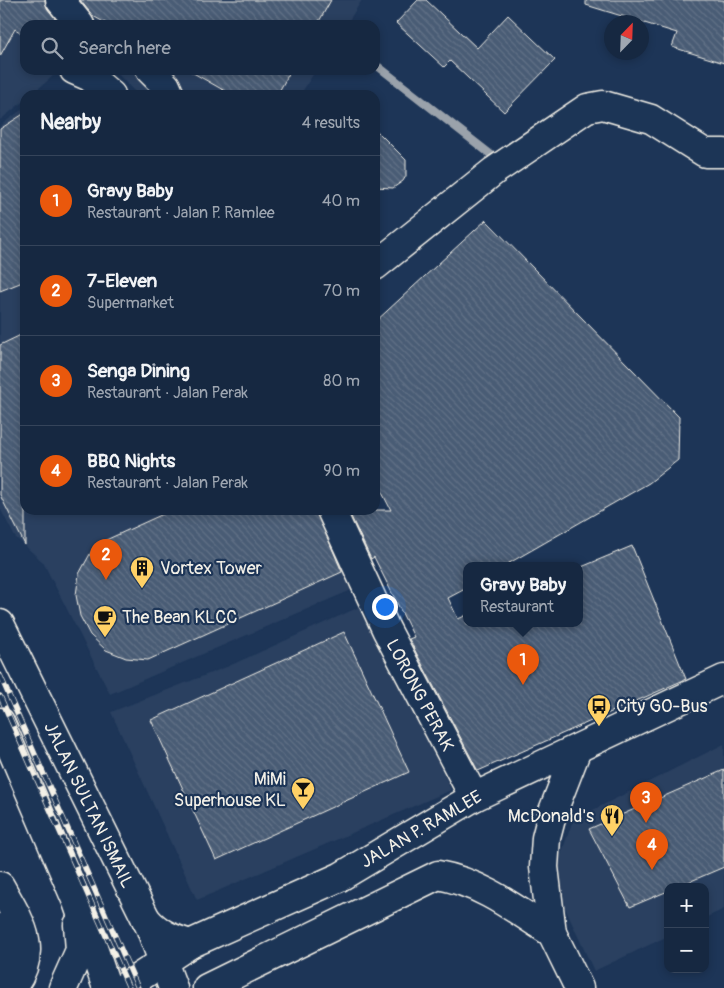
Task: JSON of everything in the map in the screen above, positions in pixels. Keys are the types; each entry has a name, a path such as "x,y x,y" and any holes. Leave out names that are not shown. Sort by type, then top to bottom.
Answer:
{"street":[{"path":"60,0 76,20"},
{"path":"85,75 105,90"},
{"path":"155,75 168,90"},
{"path":"380,262 494,171 587,108 603,105 651,119 705,153 724,154"},
{"name":"LORONG PERAK","path":"333,515 386,629 474,797"},
{"name":"JALAN SULTAN ISMAIL","path":"0,624 146,919 173,988"},
{"name":"JALAN P. RAMLEE","path":"123,988 190,944 340,877 474,797 724,679"},
{"path":"0,722 76,902 107,988"},
{"path":"577,748 553,811 546,838 545,883 552,933 579,988"},
{"path":"207,988 438,875 461,879 488,891 552,933"},
{"path":"0,886 26,937 28,953 19,978 12,988"},
{"path":"63,988 80,950 76,902"},
{"path":"146,919 156,931 164,936 190,944"},
{"path":"0,928 8,956 5,972 0,980"}],"shaded area":[{"path":"0,0 362,0 349,20 20,20 20,75 58,75 53,76 37,90 20,90 20,104 0,120"},
{"path":"119,75 313,75 303,90 133,90"},
{"path":"20,111 20,515 322,515 356,588 110,694 43,562 15,537 0,508 0,126"},
{"path":"366,604 451,790 197,900 111,712 229,666"},
{"path":"724,744 724,909 709,916 709,883 664,883 664,938 594,971 552,880 573,820"}],"building":[{"path":"0,0 45,0 48,9 55,18 54,20 20,20 20,32 15,29 0,56"},
{"path":"80,0 331,0 320,20 100,20 93,16"},
{"path":"418,0 426,0 477,48 508,15 555,60 504,112 450,61 444,67 396,23"},
{"path":"586,0 724,0 724,63 672,47 677,33 649,24 649,15 618,15 586,5"},
{"path":"197,75 288,75 280,90 223,90"},
{"path":"20,116 20,283 0,291 0,129"},
{"path":"380,134 406,160 406,176 403,181 393,188 380,187"},
{"path":"486,220 679,417 678,460 649,483 511,562 463,562 463,590 448,598 458,619 463,617 463,627 583,627 583,566 632,546 686,679 478,771 409,639 414,637 374,557 371,559 350,515 380,515 380,510 391,510 380,489 380,317"},
{"path":"20,335 20,515 25,515 25,545 0,495 0,345"},
{"path":"161,515 318,515 342,572 148,660 126,658 106,650 90,635 80,616 76,595 79,574 95,545"},
{"path":"344,632 409,772 216,860 151,720"},
{"path":"724,770 724,867 686,883 664,883 664,893 630,907 589,829"}],"waterway":[{"path":"380,68 494,157"}],"railway":[{"path":"0,675 138,988"},
{"path":"0,696 129,988"}],"place":[{"name":"7-Eleven","path":"106,580"},
{"name":"Vortex Tower","path":"142,589"},
{"name":"The Bean KLCC","path":"105,638"},
{"name":"Gravy Baby","path":"523,685"},
{"name":"City GO-Bus","path":"599,727"},
{"name":"MiMi Superhouse KL","path":"303,810"},
{"name":"Senga Dining","path":"646,823"},
{"name":"McDonald's","path":"612,837"},
{"name":"BBQ Nights","path":"652,870"}]}
